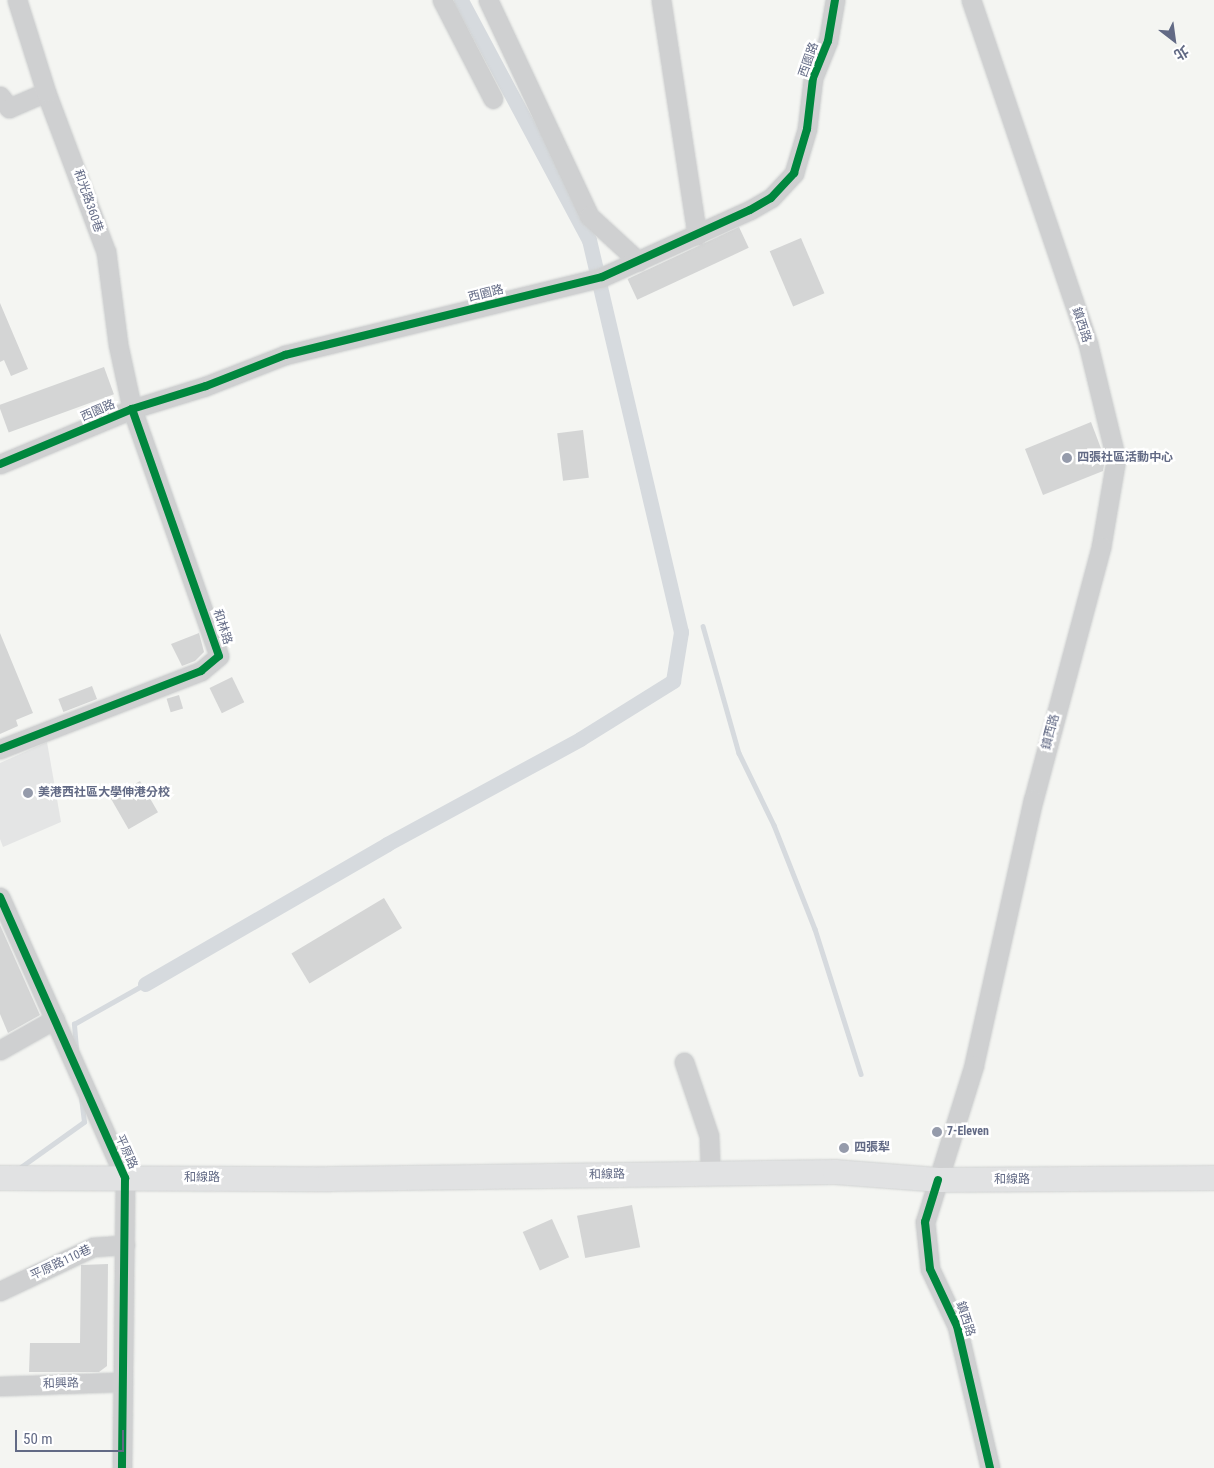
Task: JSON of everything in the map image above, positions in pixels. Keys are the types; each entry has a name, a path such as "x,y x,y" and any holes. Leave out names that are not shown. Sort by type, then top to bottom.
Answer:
{"main road":[{"name":"和線路","path":"0,1178 835,1172 938,1180 1214,1178"}],"street":[{"name":"和光路360巷","path":"17,0 46,92 106,252 118,344 132,409"},
{"path":"442,0 493,99"},
{"path":"488,0 589,216 638,261"},
{"path":"660,0 697,235"},
{"name":"西園路","path":"0,464 132,409 206,386 285,355 602,277 697,235 771,198 794,172 807,129 813,78 828,41 835,0"},
{"name":"鎮西路","path":"971,0 1088,344 1116,459 1101,547 1033,800 974,1065 925,1222 930,1269 958,1326 990,1468"},
{"path":"0,96 9,108 46,92"},
{"name":"和林路","path":"0,749 201,671 219,656 132,409"},
{"name":"平原路","path":"0,897 125,1178 122,1468"},
{"path":"0,1050 55,1020"},
{"path":"684,1062 709,1136 710,1173"},
{"name":"平原路110巷","path":"0,1291 93,1247 124,1246"},
{"name":"和興路","path":"0,1386 123,1382"}],"shaded area":[{"name":"美港西社區大學伸港分校","path":"47,742 61,822 3,847 0,839 0,763"}],"building":[{"path":"739,227 749,248 637,300 628,279"},
{"path":"801,238 824,293 793,307 770,251"},
{"path":"0,303 28,369 11,376 4,360 0,362"},
{"path":"104,367 114,394 9,433 0,405"},
{"name":"四張社區活動中心","path":"1091,422 1105,459 1103,471 1043,495 1025,449"},
{"path":"583,430 589,478 563,481 557,433"},
{"path":"0,633 33,713 16,720 18,726 0,734"},
{"path":"199,633 204,652 195,661 182,666 171,644"},
{"path":"232,677 244,702 222,713 210,688"},
{"path":"92,686 97,699 63,712 58,699"},
{"path":"179,695 183,708 171,712 167,699"},
{"path":"140,781 158,812 129,829 111,798"},
{"path":"384,898 402,928 309,984 291,954"},
{"path":"0,925 40,1015 8,1033 0,1014"},
{"path":"632,1205 640,1247 585,1258 577,1216"},
{"path":"552,1219 569,1257 540,1270 523,1232"},
{"path":"108,1264 107,1366 99,1372 29,1372 30,1343 80,1343 81,1265"}],"waterway":[{"path":"145,984 387,844 580,739 673,681 681,632 589,240 461,0"},
{"path":"703,626 739,753 774,825 815,929 861,1074"},
{"path":"76,1048 74,1024 145,984"},
{"path":"18,1169 84,1122 81,1098"}],"cycle path":[{"path":"0,464 132,409 206,386 285,355 602,277 750,210 771,198 794,173 807,129 813,78 828,41 835,0"},
{"path":"0,749 201,671 219,656 132,409"},
{"path":"0,897 125,1178 122,1468"},
{"path":"938,1180 925,1222 930,1269 957,1326 990,1468"}],"place":[{"name":"四張社區活動中心","path":"1067,458"},
{"name":"美港西社區大學伸港分校","path":"28,793"},
{"name":"7-Eleven","path":"937,1132"},
{"name":"四張犁","path":"844,1148"}]}
